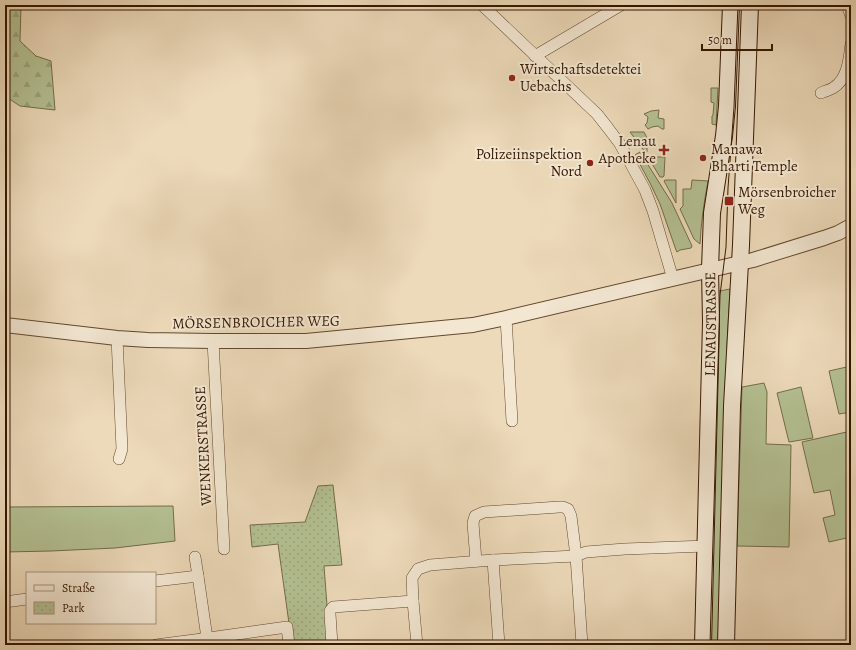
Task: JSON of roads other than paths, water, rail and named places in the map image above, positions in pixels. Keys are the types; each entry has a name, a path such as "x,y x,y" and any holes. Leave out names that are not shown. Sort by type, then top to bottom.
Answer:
{"main road":[{"name":"LENAUSTRASSE","path":"703,645 711,330 710,270 712,211 724,137 731,5"},
{"name":"LENAUSTRASSE","path":"726,645 732,406 740,263 750,5"}],"street":[{"path":"482,5 597,114 620,144 645,190 673,279"},
{"path":"535,56 621,5"},
{"path":"847,5 851,16"},
{"path":"822,93 840,83 844,77 850,55 851,44"},
{"name":"MÖRSENBROICHER WEG","path":"5,325 117,338 148,340 306,341 473,325 740,263 812,242 838,233 851,226"},
{"path":"506,318 512,421"},
{"path":"117,338 122,449 119,459"},
{"name":"WENKERSTRASSE","path":"213,341 224,549"},
{"path":"476,561 473,523 475,516 484,512 559,507 566,508 570,513 576,556 582,645"},
{"path":"417,645 412,578 418,569 430,565 476,561 576,556 586,552 706,546"},
{"path":"195,557 204,641"},
{"path":"493,560 499,645"},
{"path":"156,582 198,576"},
{"path":"5,602 26,599"},
{"path":"332,645 330,611 333,607 413,601"},
{"path":"156,645 204,641 286,627 289,645"}],"tram line":[{"path":"710,645 720,295 726,247 738,5"}],"place":[{"name":"Wirtschaftsdetektei Uebachs","path":"512,78"},
{"name":"Lenau Apotheke","path":"664,150"},
{"name":"Manawa Bharti Temple","path":"703,158"},
{"name":"Polizeiinspektion Nord","path":"590,163"},
{"name":"Mörsenbroicher Weg","path":"729,201"}]}
